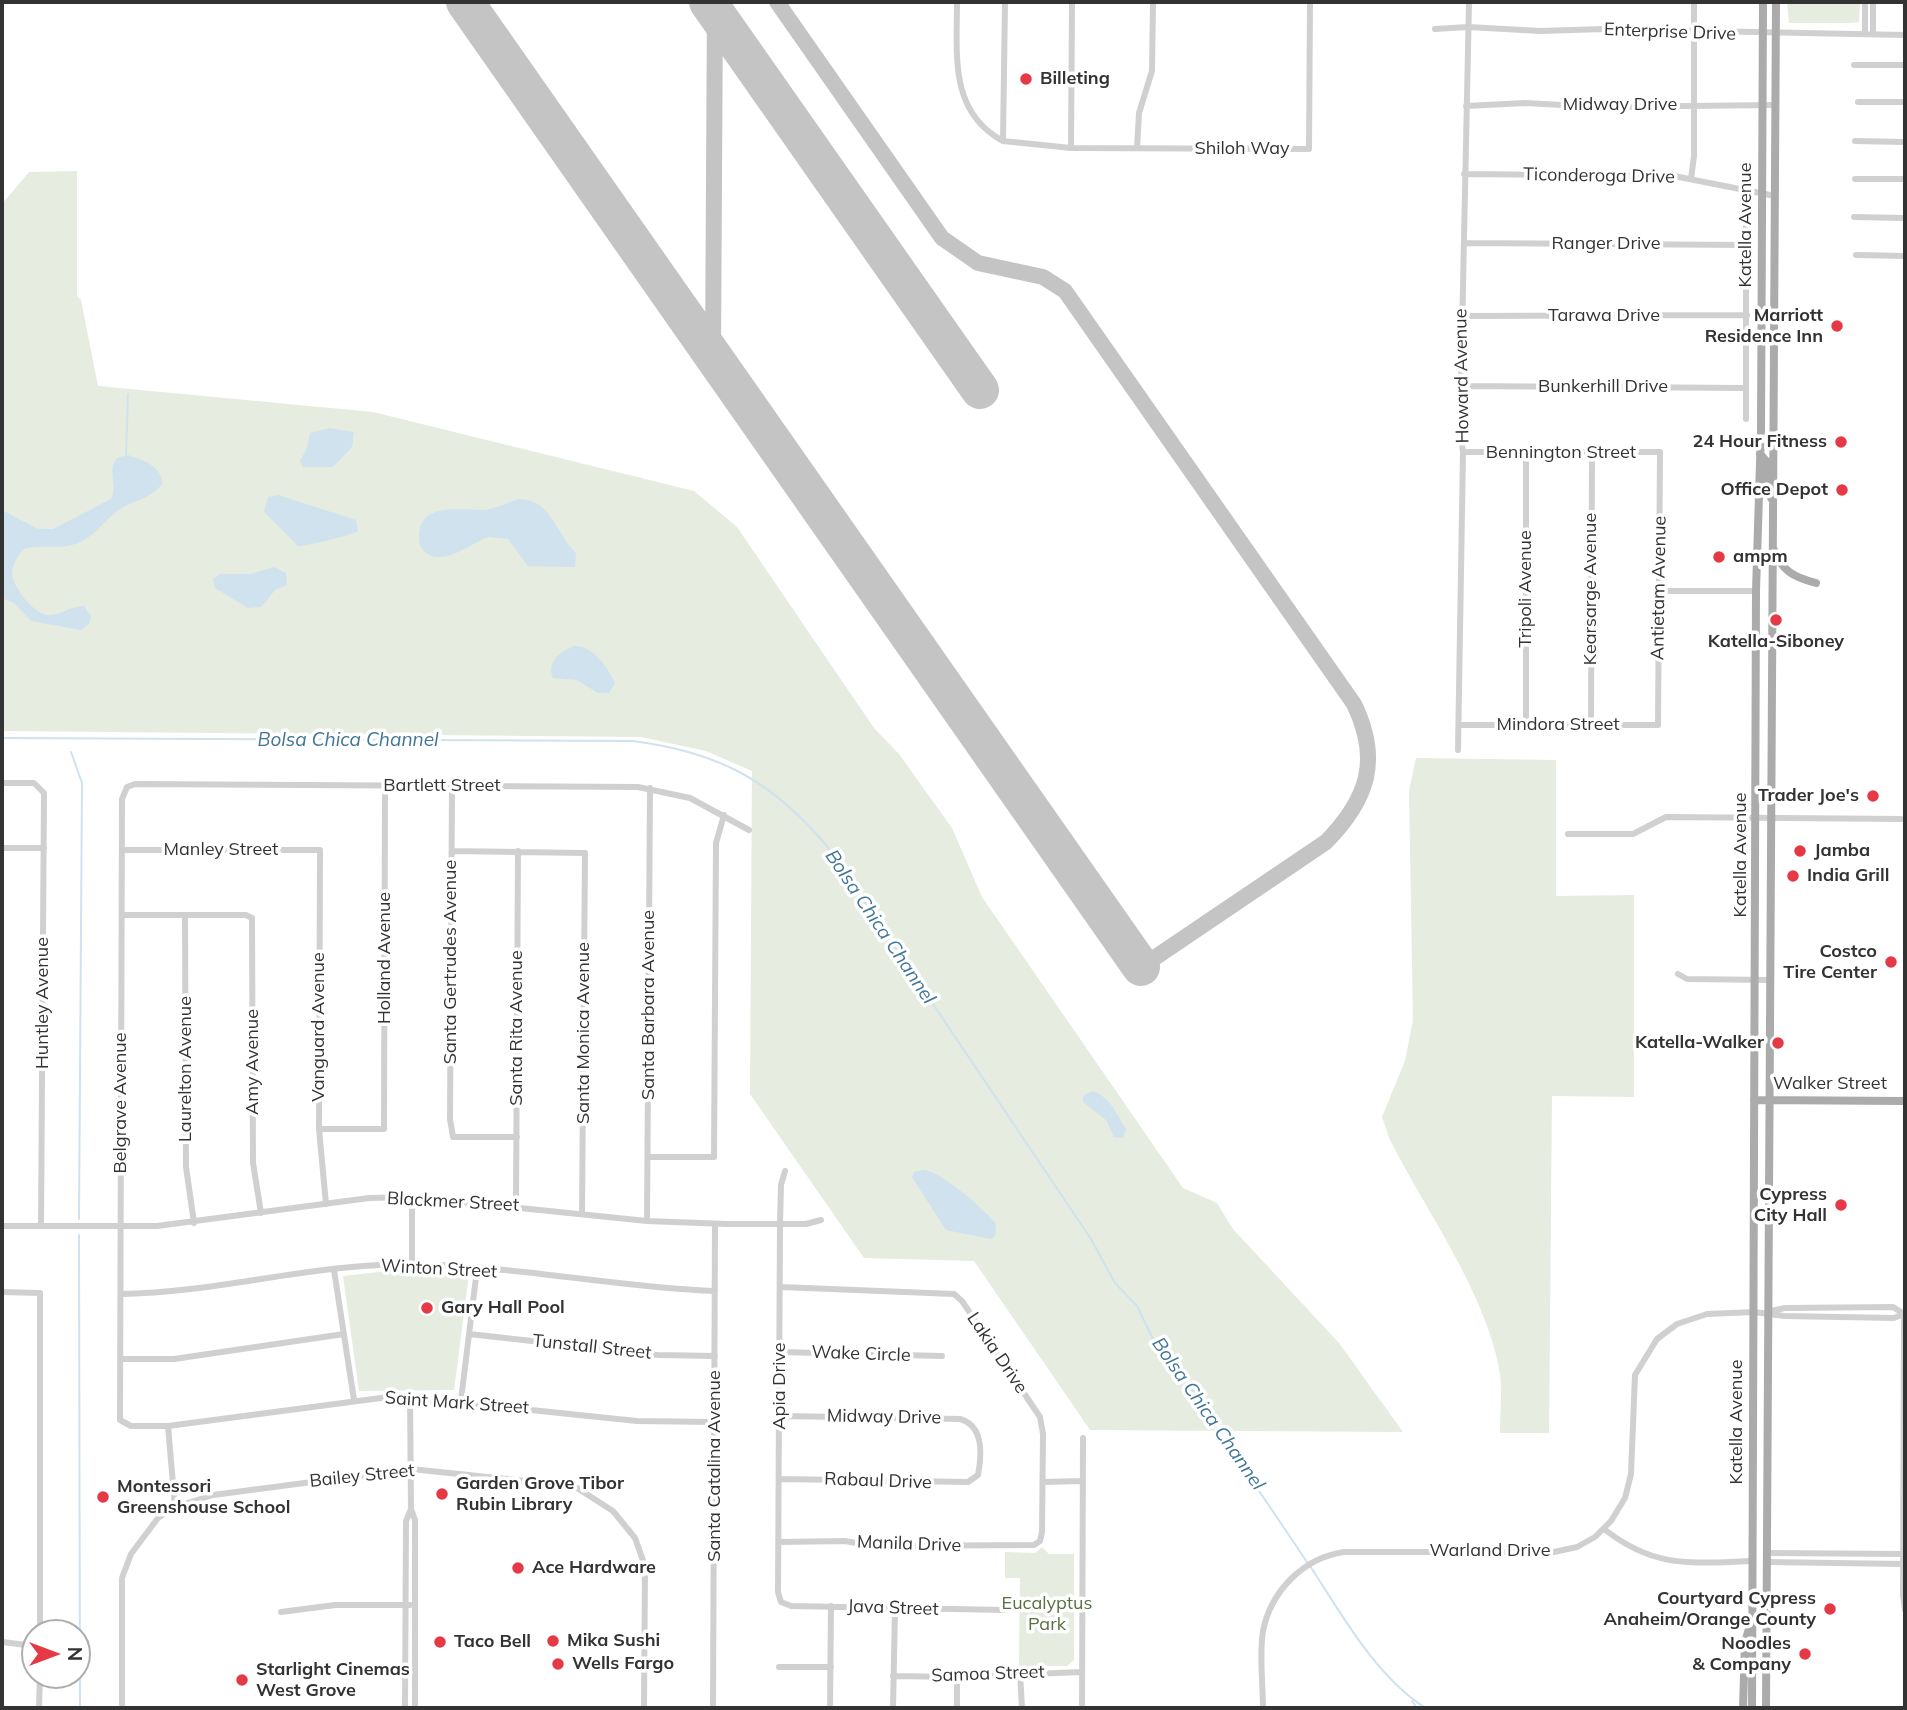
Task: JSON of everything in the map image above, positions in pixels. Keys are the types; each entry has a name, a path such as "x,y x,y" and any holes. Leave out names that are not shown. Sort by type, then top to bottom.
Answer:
{"main road":[{"name":"Katella Avenue","path":"1752,1708 1756,591 1760,454 1763,2"},
{"name":"Katella Avenue","path":"1766,1708 1776,2"},
{"path":"1760,454 1767,462 1766,485 1773,504"},
{"path":"1772,545 1780,566 1788,573 1816,583"},
{"name":"Walker Street","path":"1754,1100 1905,1101"},
{"path":"1752,1546 1761,1560 1767,1562"},
{"path":"1752,1561 1767,1581"},
{"path":"1743,1708 1745,1642 1752,1619"}],"street":[{"path":"957,2 960,92 976,120 990,134 1003,141 1005,2"},
{"path":"1071,148 1072,2"},
{"path":"1137,148 1139,113 1152,76 1153,2"},
{"name":"Shiloh Way","path":"1003,141 1071,148 1308,149 1310,2"},
{"name":"Howard Avenue","path":"1458,750 1463,452 1461,316 1469,2"},
{"path":"1691,179 1694,2"},
{"path":"1865,2 1869,34"},
{"path":"1869,34 1873,2"},
{"name":"Enterprise Drive","path":"1435,29 1468,27 1905,35"},
{"path":"1854,65 1905,65"},
{"path":"1858,102 1905,102"},
{"name":"Midway Drive","path":"1465,106 1525,103 1600,107 1776,105"},
{"path":"1855,141 1905,142"},
{"name":"Ticonderoga Drive","path":"1464,174 1691,179 1775,196"},
{"path":"1855,179 1905,179"},
{"path":"1746,191 1746,419"},
{"path":"1854,217 1905,218"},
{"name":"Ranger Drive","path":"1464,243 1747,245"},
{"path":"1856,255 1905,256"},
{"name":"Tarawa Drive","path":"1461,316 1747,315"},
{"name":"Bunkerhill Drive","path":"1460,386 1746,388"},
{"name":"Bennington Street","path":"1463,452 1660,452"},
{"name":"Antietam Avenue","path":"1658,725 1660,452"},
{"name":"Tripoli Avenue","path":"1526,454 1526,725"},
{"name":"Kearsarge Avenue","path":"1591,725 1592,454"},
{"path":"1659,590 1756,591"},
{"name":"Mindora Street","path":"1459,725 1658,725"},
{"name":"Huntley Avenue","path":"2,783 34,783 44,793 41,1226"},
{"name":"Bartlett Street","path":"127,787 135,784 650,789 690,798 749,830"},
{"name":"Holland Avenue","path":"319,1129 384,1129 385,786"},
{"name":"Belgrave Avenue","path":"120,1420 122,799 127,787"},
{"name":"Santa Gertrudes Avenue","path":"452,787 450,1119 453,1137 517,1137"},
{"name":"Santa Barbara Avenue","path":"647,1221 650,789"},
{"path":"648,1157 715,1157 716,843 724,815"},
{"path":"1568,834 1633,834 1667,817 1901,819"},
{"path":"2,848 44,848"},
{"name":"Manley Street","path":"123,850 320,850"},
{"name":"Vanguard Avenue","path":"320,850 319,1129 326,1204"},
{"path":"452,851 518,852"},
{"name":"Santa Monica Avenue","path":"518,852 585,853 582,1213"},
{"name":"Santa Rita Avenue","path":"516,1205 518,852"},
{"path":"122,915 185,915"},
{"name":"Amy Avenue","path":"185,915 246,915 252,918 253,1163 261,1213"},
{"name":"Laurelton Avenue","path":"185,915 186,1167 194,1223"},
{"path":"1678,974 1686,979 1769,980"},
{"name":"Apia Drive","path":"781,1602 780,1223 781,1185 785,1171"},
{"path":"412,1197 412,1265"},
{"name":"Blackmer Street","path":"2,1226 194,1223 326,1204 412,1197 516,1205 647,1221 806,1224 821,1220"},
{"name":"Santa Catalina Avenue","path":"713,1708 715,1224"},
{"name":"Winton Street","path":"121,1294 166,1293 334,1270 412,1265 477,1269 662,1289 715,1291"},
{"path":"461,1400 477,1269"},
{"path":"334,1270 354,1400"},
{"name":"Lakia Drive","path":"781,1287 954,1294 962,1301 1040,1417 1043,1434 1042,1532 1037,1543"},
{"path":"2,1292 40,1293 40,1619"},
{"name":"Warland Drive","path":"1263,1708 1263,1632 1274,1601 1303,1568 1312,1562 1344,1552 1554,1552 1577,1547 1604,1529 1629,1488 1635,1376 1657,1339 1686,1318 1754,1312 1784,1316 1894,1318 1904,1314"},
{"path":"1904,1314 1905,1610"},
{"path":"121,1359 174,1359 344,1334"},
{"name":"Tunstall Street","path":"469,1334 658,1355 715,1356"},
{"name":"Wake Circle","path":"780,1352 942,1356"},
{"path":"410,1396 411,1509 415,1520 415,1708"},
{"name":"Saint Mark Street","path":"120,1420 131,1426 168,1426 354,1400 410,1396 637,1421 714,1422"},
{"name":"Midway Drive","path":"780,1416 967,1421 979,1436 979,1469 976,1479"},
{"path":"168,1426 175,1507"},
{"path":"1082,1708 1083,1438"},
{"name":"Bailey Street","path":"122,1708 122,1578 131,1554 158,1517 175,1507 213,1494 411,1469 574,1486 622,1521 635,1538 645,1566 644,1708"},
{"name":"Rabaul Drive","path":"780,1479 968,1482 976,1479"},
{"path":"1042,1482 1082,1481"},
{"path":"405,1708 406,1521 411,1509"},
{"path":"1604,1529 1625,1545 1658,1560 1752,1561"},
{"name":"Manila Drive","path":"779,1542 845,1541 873,1546 1029,1546 1037,1543"},
{"path":"1767,1553 1903,1554"},
{"path":"1767,1562 1903,1564"},
{"name":"Java Street","path":"781,1602 791,1606 1005,1610"},
{"path":"281,1612 334,1605 415,1605"},
{"path":"830,1708 831,1606"},
{"path":"893,1708 895,1609"},
{"path":"2,1642 21,1644"},
{"path":"779,1667 831,1667"},
{"path":"1020,1672 1022,1708"},
{"name":"Samoa Street","path":"894,1676 957,1677 1020,1672 1082,1672"},
{"path":"957,1677 957,1708"},
{"path":"39,1708 40,1689"}],"green space":[{"path":"1787,2 1860,2 1859,22 1789,23"},
{"path":"77,171 77,296 81,300 98,386 373,412 694,491 737,527 874,728 899,754 952,828 982,897 1183,1188 1217,1203 1233,1229 1339,1343 1403,1432 1090,1430 974,1261 864,1258 750,1094 752,771 706,751 641,737 2,731 2,204 29,172"},
{"path":"1416,758 1556,760 1556,896 1634,895 1634,1097 1552,1096 1549,1433 1500,1433 1499,1368 1492,1339 1468,1281 1390,1140 1382,1117 1405,1061 1413,1020 1409,791"},
{"path":"397,1270 469,1274 454,1390 359,1391 343,1276"},
{"name":"Eucalyptus Park","path":"1042,1547 1049,1554 1074,1554 1074,1660 1067,1666 1019,1666 1020,1578 1005,1578 1005,1552 1035,1553"}],"water":[{"path":"330,428 354,432 352,447 333,467 303,467 300,461 307,448 310,433"},
{"path":"128,455 155,468 162,484 157,490 122,508 89,537 78,543 24,549 13,567 16,586 36,610 52,615 84,606 91,616 89,624 81,630 31,621 14,603 2,598 2,510 38,529 53,529 111,499 114,489 114,463 117,458"},
{"path":"278,495 356,520 358,531 298,546 264,512 268,497"},
{"path":"518,499 529,500 538,505 552,518 576,553 575,567 528,566 508,539 488,537 443,557 435,557 420,546 419,532 423,521 429,515 449,510 487,510"},
{"path":"274,567 286,573 287,585 275,590 261,607 248,608 215,588 213,579 220,574 251,574"},
{"path":"574,646 587,649 604,664 615,683 609,693 598,693 577,680 553,678 553,662 560,654"},
{"path":"1092,1091 1108,1101 1116,1112 1126,1129 1123,1138 1114,1137 1106,1120 1083,1102 1083,1096"},
{"path":"924,1170 952,1184 982,1210 996,1224 995,1236 991,1239 946,1230 912,1177 914,1172"},
{"path":"1167,1352 1170,1352 1216,1423 1212,1423"}],"waterway":[{"path":"126,455 128,394"},
{"name":"Bolsa Chica Channel","path":"2,738 633,741 691,753 741,773 785,803 826,845 1091,1239 1115,1283 1137,1306 1152,1337 1166,1352 1174,1371 1201,1401"},
{"path":"71,752 82,783 79,1219"},
{"path":"79,1235 80,1708"},
{"name":"Bolsa Chica Channel","path":"1214,1424 1307,1562"},
{"name":"Bolsa Chica Channel","path":"1310,1566 1347,1624 1375,1661 1407,1694 1425,1708"},
{"name":"Bolsa Chica Channel","path":"1412,1701 1417,1708"}],"taxiway":[{"path":"713,355 715,2"},
{"path":"777,2 942,238 978,263 1043,277 1065,291 1354,704 1362,724 1367,743 1366,778 1352,810 1326,842 1141,967"}],"runway":[{"path":"465,2 1141,967"},
{"path":"708,2 980,390"}],"place":[{"name":"Billeting","path":"1026,79"},
{"name":"Marriott Residence Inn","path":"1837,326"},
{"name":"24 Hour Fitness","path":"1841,442"},
{"name":"Office Depot","path":"1842,490"},
{"name":"ampm","path":"1719,557"},
{"name":"Katella-Siboney","path":"1776,620"},
{"name":"Trader Joe's","path":"1873,796"},
{"name":"Jamba","path":"1800,851"},
{"name":"India Grill","path":"1793,876"},
{"name":"Costco Tire Center","path":"1891,962"},
{"name":"Katella-Walker","path":"1778,1043"},
{"name":"Cypress City Hall","path":"1841,1205"},
{"name":"Gary Hall Pool","path":"427,1308"},
{"name":"Garden Grove Tibor Rubin Library","path":"442,1494"},
{"name":"Montessori Greenshouse School","path":"103,1497"},
{"name":"Ace Hardware","path":"518,1568"},
{"name":"Courtyard Cypress Anaheim/Orange County","path":"1830,1609"},
{"name":"Mika Sushi","path":"553,1641"},
{"name":"Taco Bell","path":"440,1642"},
{"name":"Noodles & Company","path":"1805,1654"},
{"name":"Wells Fargo","path":"558,1664"},
{"name":"Starlight Cinemas West Grove","path":"242,1680"}]}
